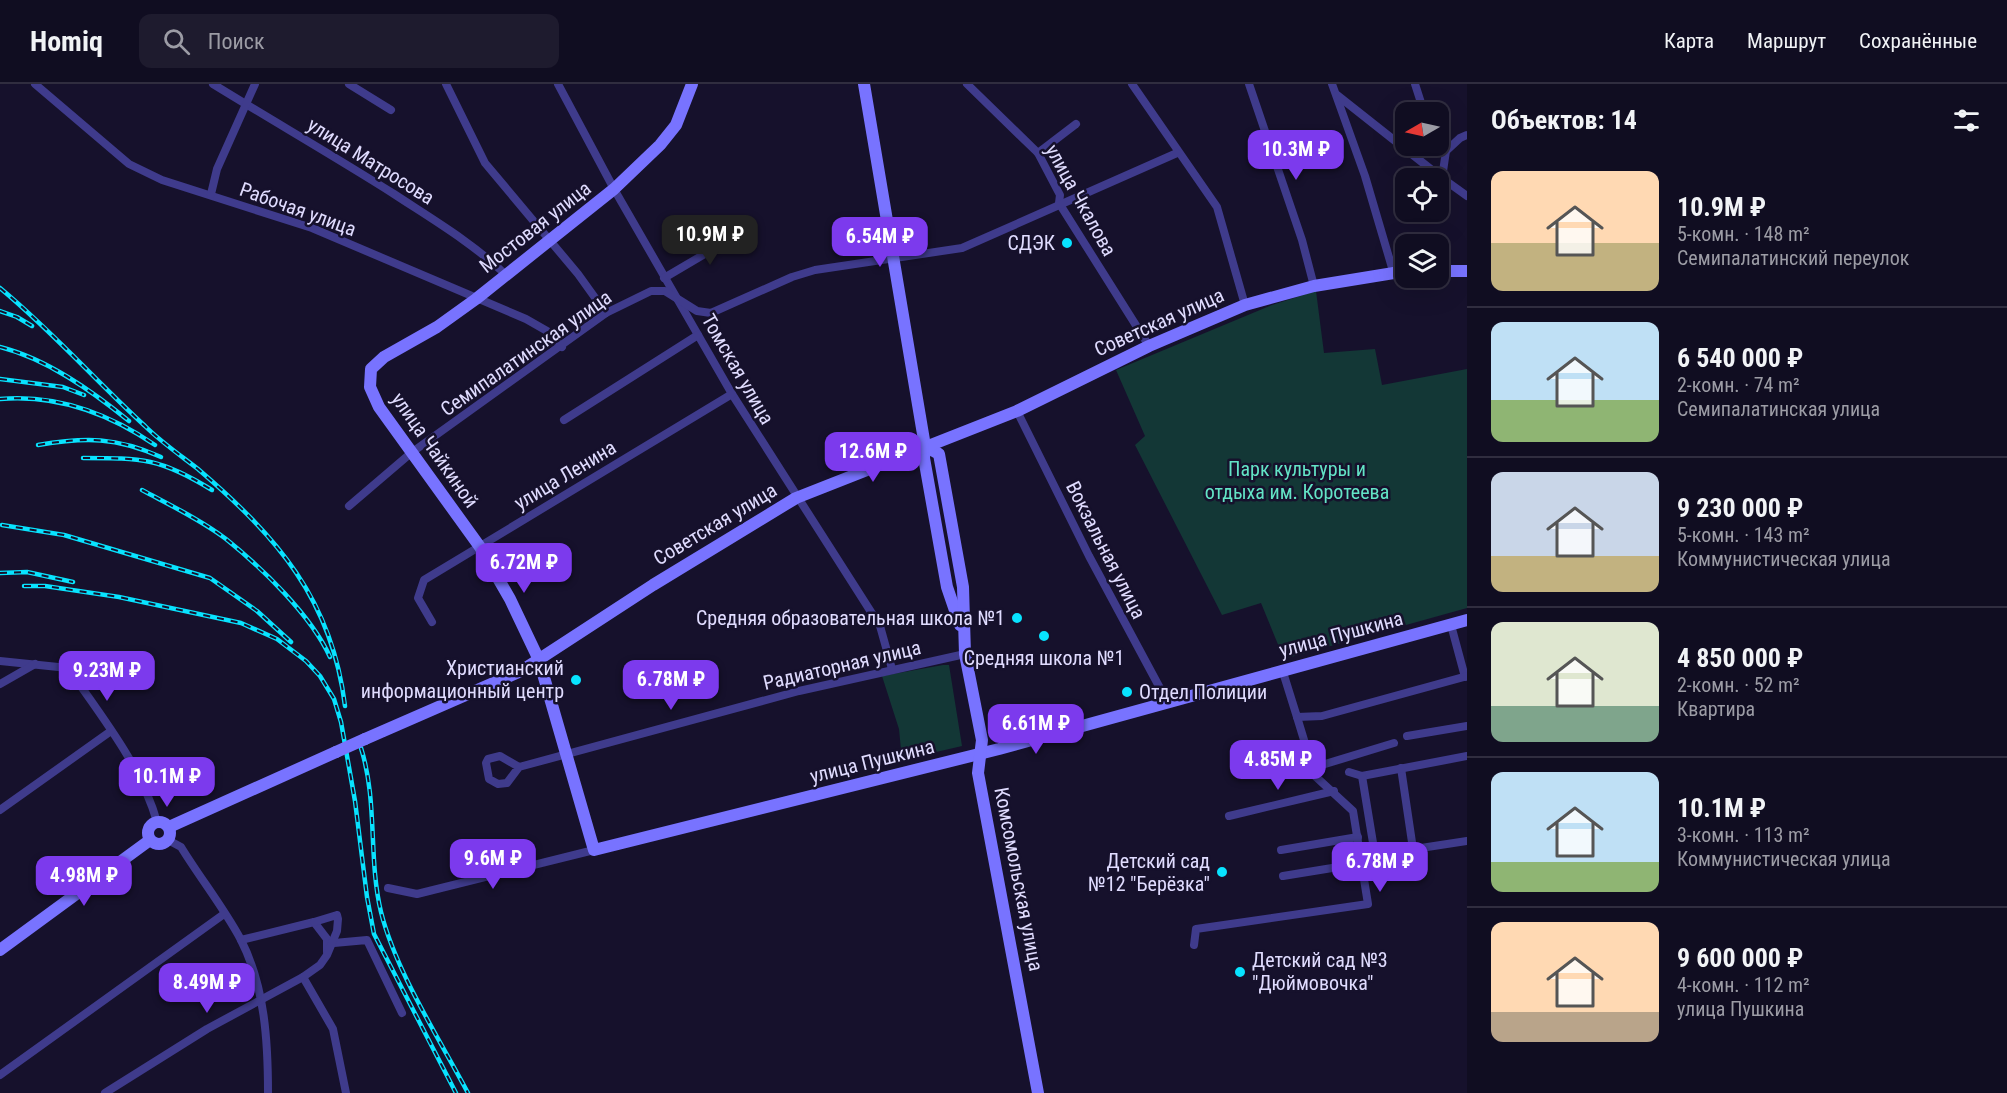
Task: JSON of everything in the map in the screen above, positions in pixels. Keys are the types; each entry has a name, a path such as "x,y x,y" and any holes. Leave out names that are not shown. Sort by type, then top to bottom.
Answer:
{"main road":[{"name":"Мостовая улица","path":"371,369 384,357 437,327 476,299 614,189 660,145 676,125 692,84"},
{"name":"Комсомольская улица","path":"864,84 925,446 924,458 948,587 964,638 982,740 978,773 1038,1093"},
{"path":"1449,271 1467,271"},
{"name":"Советская улица","path":"169,826 539,660 653,585 796,498 1017,411 1149,346 1245,305 1314,286 1395,272"},
{"name":"улица Чайкиной","path":"371,369 370,387 411,453 480,547 510,599 539,660 594,850"},
{"name":"улица Пушкина","path":"594,850 981,754 1282,669 1467,620"},
{"path":"156,822 169,826 171,833 168,840 159,844 150,840 148,829 156,822"},
{"path":"0,950 150,840"}],"street":[{"name":"Рабочая улица","path":"35,84 129,164 162,180 312,228 526,319 547,332 562,346"},
{"name":"улица Матросова","path":"213,84 430,217 488,258 506,275"},
{"path":"211,194 217,169 255,84"},
{"path":"349,84 391,110"},
{"path":"446,84 485,163 606,313"},
{"name":"Томская улица","path":"558,84 614,189 732,394 880,627 892,669"},
{"name":"улица Чкалова","path":"967,84 1038,153 1060,195 1059,203 1149,346"},
{"path":"1132,84 1177,153 1217,207 1245,305"},
{"path":"1250,84 1302,240 1314,286"},
{"path":"1332,84 1395,260"},
{"path":"1415,84 1421,102"},
{"path":"1336,94 1429,168"},
{"path":"1038,153 1076,124"},
{"path":"1449,148 1467,135"},
{"name":"Семипалатинская улица","path":"349,506 411,453 606,313 651,291 665,291 697,310 711,313 792,277 835,266 962,248 1059,203 1177,153"},
{"path":"1449,183 1467,196"},
{"path":"664,278 742,231"},
{"path":"564,420 698,335"},
{"name":"улица Ленина","path":"432,622 418,598 424,580 732,394"},
{"name":"Вокзальная улица","path":"1017,411 1089,556 1168,703"},
{"path":"1297,717 1322,716 1466,677 1451,625"},
{"name":"Радиаторная улица","path":"519,767 892,669 965,654"},
{"path":"0,661 68,668 111,731 150,798 156,822"},
{"path":"0,684 36,664"},
{"path":"1194,945 1196,929 1368,904 1353,811 1334,791 1315,776 1282,669"},
{"path":"1407,736 1467,726"},
{"path":"0,810 111,731"},
{"path":"1312,768 1394,743"},
{"path":"1349,772 1362,776 1467,756"},
{"path":"1401,768 1413,849"},
{"path":"1362,776 1375,855 1467,841"},
{"path":"1229,816 1334,791"},
{"path":"1281,850 1358,837"},
{"path":"168,840 181,847 241,940 261,999 268,1049 268,1093"},
{"name":"улица Пушкина","path":"388,888 417,894 594,850"},
{"path":"1283,876 1362,862"},
{"path":"0,1075 224,914"},
{"path":"105,1093 261,999 303,977 320,964 334,943 337,915 241,940"},
{"path":"314,921 327,939 327,955"},
{"path":"334,943 367,940 402,1013"},
{"path":"303,977 333,1029 346,1093"}],"green space":[{"name":"Парк культуры и отдыха им. Коротеева","path":"1316,291 1324,353 1375,349 1382,385 1467,369 1467,608 1284,659 1261,603 1222,615 1135,445 1145,436 1116,370 1272,305"},
{"path":"949,665 962,746 902,760 899,729 882,676"}],"railway":[{"path":"0,288 151,432 226,494 276,546 314,602 328,633 338,668 345,706"},
{"path":"0,311 32,326"},
{"path":"0,347 35,359 68,377 129,421"},
{"path":"0,379 63,387 84,395"},
{"path":"0,399 42,400 81,408 119,424 155,445"},
{"path":"38,445 101,440 145,450 161,457"},
{"path":"83,458 121,458 150,462 194,479 212,490"},
{"path":"142,490 206,525 255,564 311,625 330,657"},
{"path":"2,525 64,535 210,578 257,611 291,642"},
{"path":"0,573 27,572 73,582"},
{"path":"24,586 45,586 119,597 241,623 277,639 306,661 320,676 334,699 341,722 374,934 456,1093"},
{"path":"361,748 369,789 377,892 388,935 407,981 468,1093"}],"place":[{"name":"СДЭК","path":"1067,243"},
{"name":"Средняя образовательная школа №1","path":"1017,618"},
{"name":"Средняя школа №1","path":"1044,636"},
{"name":"Христианский информационный центр","path":"576,680"},
{"name":"Отдел Полиции","path":"1127,692"},
{"name":"Детский сад №12 \"Берёзка\"","path":"1222,872"},
{"name":"Детский сад №3 \"Дюймовочка\"","path":"1240,972"}]}
